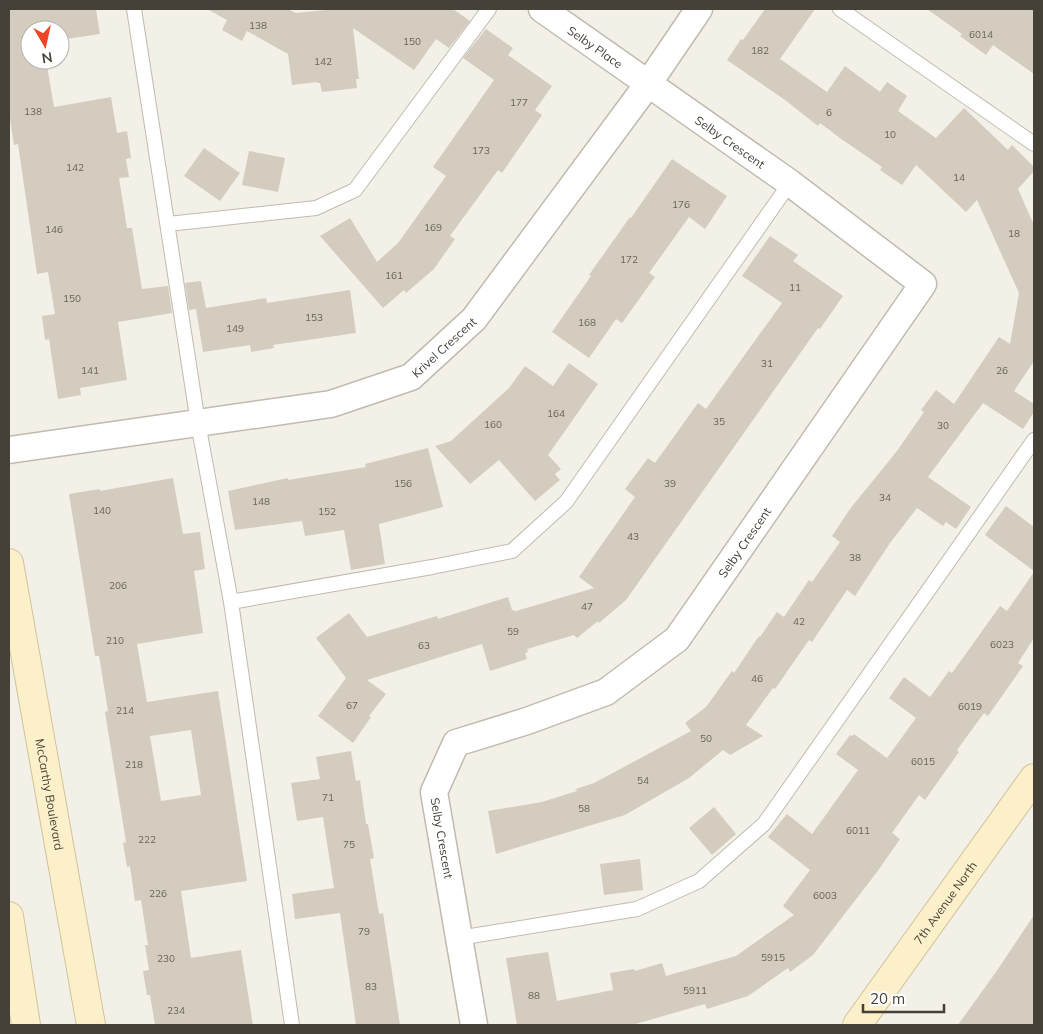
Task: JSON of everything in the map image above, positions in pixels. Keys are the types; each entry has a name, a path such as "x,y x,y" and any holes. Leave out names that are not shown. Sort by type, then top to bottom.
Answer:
{"main road":[{"name":"McCarthy Boulevard","path":"9,563 92,1025"},
{"name":"7th Avenue North","path":"856,1025 1034,778"},
{"path":"9,916 26,1025"}],"street":[{"name":"Selby Place","path":"542,9 648,84"},
{"name":"Krivel Crescent","path":"9,450 330,404 411,377 474,319 648,84 699,9"},
{"name":"Selby Crescent","path":"474,1025 434,792 456,743 527,721 606,692 677,639 924,284 790,183 648,84"}],"lane":[{"path":"134,9 198,423 232,602 292,1025"},
{"path":"168,224 316,208 355,190 489,9"},
{"path":"840,9 1034,144"},
{"path":"232,602 432,568 512,551 566,502 790,183"},
{"path":"459,938 637,909 699,880 764,824 1034,440"}],"building":[{"path":"9,9 96,9 100,34 70,38 70,20 20,20 20,70 48,70 54,107 111,97 117,133 127,131 131,158 126,159 129,177 119,178 127,228 132,228 142,289 168,286 172,313 118,322 127,380 80,388 81,395 58,399 49,339 45,340 42,316 55,314 48,272 37,274 18,144 14,145 9,112"},
{"path":"207,9 287,9 296,13 325,9 453,9 470,21 449,48 436,39 414,70 353,28 359,79 356,79 357,88 322,92 320,83 317,82 292,85 288,54 247,31 242,41 222,30 227,20"},
{"path":"765,9 815,9 780,59 827,92 845,66 880,92 887,82 907,96 898,111 936,138 964,108 1008,150 1012,145 1034,167 1034,171 1018,189 1034,225 1034,361 1014,391 1034,404 1034,412 1023,429 983,403 928,477 971,507 956,529 946,522 943,526 917,508 890,543 855,596 847,590 812,642 809,640 775,689 773,688 746,725 763,736 730,755 723,750 689,778 625,815 496,854 488,811 542,802 577,791 576,789 594,783 691,731 685,723 706,707 732,671 734,673 777,612 784,617 809,580 812,582 840,542 832,536 850,509 897,451 924,412 921,410 936,390 954,404 999,337 1010,344 1019,293 977,200 966,212 916,165 902,185 880,170 882,167 820,123 818,126 785,100 727,60"},
{"path":"927,9 1034,9 1034,74 993,45 986,55 960,36 962,34"},
{"path":"486,29 513,48 508,55 552,86 535,110 542,115 502,173 498,170 450,236 455,239 434,269 406,293 404,290 383,308 320,236 350,218 377,262 398,243 446,176 433,167 494,80 463,58"},
{"path":"204,148 240,173 220,201 184,176"},
{"path":"249,151 285,158 278,192 242,185"},
{"path":"672,159 727,196 705,229 689,217 649,273 655,277 622,323 616,319 589,358 552,332 591,276 589,275"},
{"path":"770,236 798,255 793,261 843,296 820,329 818,328 626,600 599,623 598,621 577,638 574,635 527,649 528,652 525,653 527,659 490,671 482,644 367,680 386,694 369,716 371,717 353,743 318,716 346,678 316,638 349,613 367,637 437,616 438,619 508,597 512,610 516,611 594,588 579,577 635,497 625,489 648,458 655,463 698,403 706,409 782,303 742,276"},
{"path":"201,281 206,308 266,298 267,303 350,290 356,333 273,345 274,348 251,352 250,345 203,352 196,309 189,310 185,283"},
{"path":"569,363 598,384 548,455 561,469 555,474 560,480 535,501 499,460 470,484 435,446 451,441 509,388 525,366 553,386"},
{"path":"428,448 443,507 379,524 385,564 351,570 344,530 305,536 302,521 235,530 228,491 288,478 288,480 366,467 365,464"},
{"path":"173,478 183,534 200,532 205,569 194,571 203,633 137,644 147,702 218,691 247,881 181,891 191,958 241,950 253,1025 155,1025 150,995 147,995 143,971 149,970 145,945 148,945 141,900 135,901 130,866 127,867 123,843 126,842 105,712 108,711 99,656 95,656 69,494 100,489 100,491","holes":["191,730 201,795 161,801 150,736"]},
{"path":"1006,506 1034,527 1034,571 985,535"},
{"path":"1034,572 1034,638 1018,663 1023,666 988,716 984,713 957,750 959,752 925,800 919,795 892,833 900,839 813,955 790,972 788,968 748,996 707,1009 705,1004 632,1025 517,1025 506,958 548,952 557,1001 613,990 610,973 634,969 635,971 662,963 666,976 736,956 794,915 783,906 810,870 768,837 787,814 812,834 858,770 836,754 850,735 854,734 887,758 916,718 889,698 904,677 930,697 949,671 952,673 1000,606 1007,611"},
{"path":"351,751 356,781 360,780 366,824 368,824 374,858 370,859 379,914 383,913 400,1025 356,1025 340,913 295,919 292,894 334,888 323,817 297,821 291,783 320,779 316,757"},
{"path":"714,807 736,834 712,855 689,828"},
{"path":"640,859 643,890 604,895 600,864"},
{"path":"1034,915 1034,1025 958,1025 998,969"}]}
